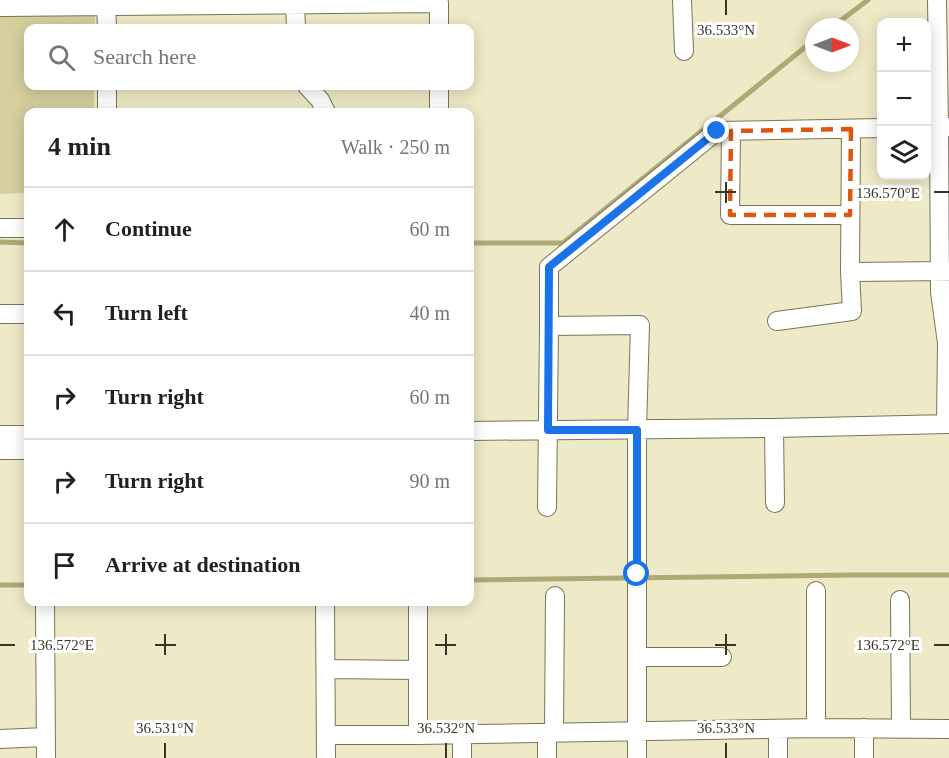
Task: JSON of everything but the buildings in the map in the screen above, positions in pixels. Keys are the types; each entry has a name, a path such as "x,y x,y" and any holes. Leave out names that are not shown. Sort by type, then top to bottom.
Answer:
{"street":[{"path":"682,0 684,51"},
{"path":"474,431 948,424 947,343 940,292 944,271 938,128 943,36 938,0"},
{"path":"0,7 439,2 439,24"},
{"path":"107,24 113,4"},
{"path":"295,5 296,24"},
{"path":"107,90 107,108"},
{"path":"311,90 324,108"},
{"path":"439,90 439,108"},
{"path":"546,507 549,267 717,131 877,128"},
{"path":"777,321 852,311 851,129"},
{"path":"731,131 730,215 850,215"},
{"path":"0,228 24,228"},
{"path":"850,272 944,271"},
{"path":"0,314 24,314"},
{"path":"549,326 640,325 637,430 637,758"},
{"path":"774,428 775,503"},
{"path":"0,435 24,435"},
{"path":"0,450 24,450"},
{"path":"816,591 816,728"},
{"path":"548,758 555,596"},
{"path":"900,600 901,728"},
{"path":"45,606 46,758"},
{"path":"326,606 326,758"},
{"path":"418,606 418,735"},
{"path":"637,657 722,657"},
{"path":"327,669 418,670"},
{"path":"326,735 816,728 949,729"},
{"path":"864,728 864,758"},
{"path":"778,730 778,758"},
{"path":"462,734 462,758"},
{"path":"0,739 45,737"}],"highlighted area":[{"path":"851,129 850,215 730,215 731,131"}],"shaded area":[{"path":"0,14 95,14 95,24 24,24 24,90 94,90 94,108 24,108 24,193 0,194"}],"waterway":[{"path":"844,18 868,0"},
{"path":"474,243 563,243 805,47"},
{"path":"0,242 24,243"},
{"path":"474,580 949,575"},
{"path":"0,585 24,585"}],"route":[{"path":"637,574 637,430 548,430 549,267 717,131"}]}
